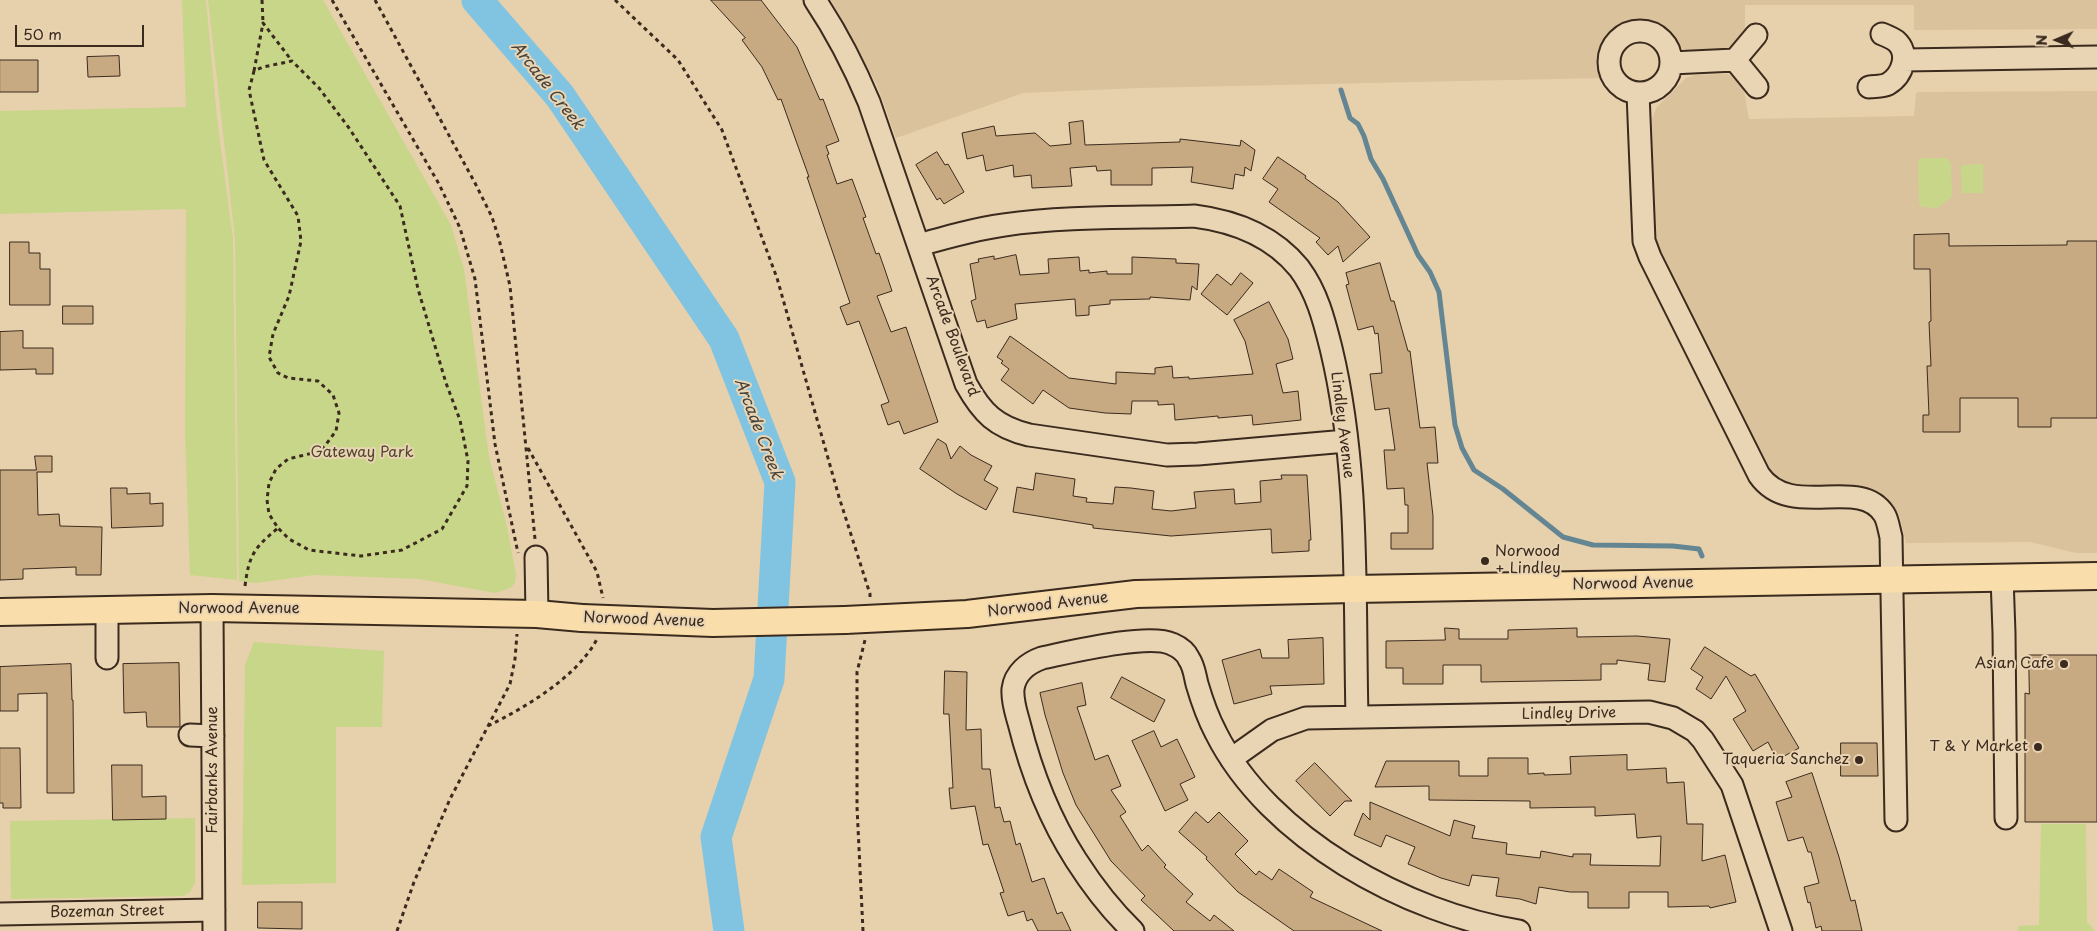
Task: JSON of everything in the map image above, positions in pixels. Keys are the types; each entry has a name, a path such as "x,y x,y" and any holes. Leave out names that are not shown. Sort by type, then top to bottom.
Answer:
{"main road":[{"name":"Norwood Avenue","path":"0,612 212,608 528,614 713,623 857,620 967,614 1136,594 1354,588 2097,576"}],"street":[{"name":"Arcade Boulevard","path":"816,0 856,70 869,102 966,384 976,403 985,412 1005,427 1029,435 1167,455 1346,441"},
{"path":"1635,32 1651,34 1664,43 1669,52 1671,63 1666,78 1659,86 1650,92 1638,93 1620,86 1611,73 1610,57 1614,47 1621,38 1635,32"},
{"path":"1869,87 1889,83 1900,72 1904,60 1903,49 1895,40 1882,34"},
{"path":"1671,63 1735,60 1756,35"},
{"path":"1904,60 2097,57"},
{"path":"1735,60 1757,88"},
{"path":"1638,93 1644,241 1650,257 1759,475 1766,486 1786,495 1800,498 1852,498 1870,501 1885,515 1890,537 1892,579 1896,820"},
{"name":"Lindley Avenue","path":"919,245 974,230 1035,222 1194,216 1218,219 1241,226 1262,236 1282,251 1298,268 1312,289 1321,311 1340,387 1352,505 1357,717"},
{"path":"527,557 528,614"},
{"path":"2002,578 2006,818"},
{"name":"Fairbanks Avenue","path":"212,608 214,931"},
{"path":"107,610 108,658"},
{"path":"1133,931 1103,898 1081,867 1053,819 1040,791 1024,746 1013,701 1013,689 1022,669 1042,658 1115,643 1155,641 1171,644 1182,650 1190,659 1205,709 1230,758 1245,779 1264,800 1301,833 1341,862 1414,901 1460,918 1519,931"},
{"name":"Lindley Drive","path":"1230,758 1272,730 1306,718 1649,712 1674,718 1703,740 1732,785 1781,931"},
{"path":"190,735 213,736"},
{"name":"Bozeman Street","path":"0,914 214,910"}],"path":[{"path":"262,0 263,23 249,90 264,160 298,216 301,241 289,296 273,334 269,357 278,373 288,378 318,381 333,395 339,413 336,431 321,451 288,459 276,469 269,483 267,500 269,514 278,528 289,539 309,550 362,556 402,550 442,529 467,486 468,461 460,420 446,383 418,289 400,206 349,128 319,88 292,61 263,23"},
{"path":"332,0 439,184 460,228 474,279 495,444 527,557"},
{"path":"375,0 475,183 492,217 499,239 510,286 535,515 527,557"},
{"path":"615,0 678,60 722,130 777,278 839,497 870,594 857,620 856,807 863,931"},
{"path":"254,71 292,61"},
{"path":"245,586 252,554 278,528"},
{"path":"398,931 414,882 450,799 510,684 528,614"}],"shaded area":[{"path":"831,0 2097,0 2097,29 1914,30 1914,5 1745,5 1745,37 1726,53 1694,53 1686,50 1679,46 1664,30 1650,24 1640,22 1616,26 1602,44 1598,61 1601,78 1140,88 1023,93 896,138 877,85"},
{"path":"1727,74 1734,76 1740,81 1744,91 1749,119 1914,116 1916,93 1919,92 2097,91 2097,553 2076,553 2030,542 1906,543 1900,518 1887,498 1860,485 1790,487 1773,477 1654,245 1652,119 1657,107 1686,78 1695,75"}],"green space":[{"path":"182,0 206,0 217,118 233,239 237,580 190,575 185,435 186,209 0,214 0,111 186,107"},
{"name":"Gateway Park","path":"208,0 323,0 451,225 464,269 489,457 506,522 516,574 515,583 510,588 495,593 420,579 314,575 256,583 239,581 235,239"},
{"path":"1922,158 1947,158 1951,163 1952,197 1937,208 1922,207 1919,203 1918,162"},
{"path":"1983,164 1983,193 1962,193 1961,165"},
{"path":"254,642 384,651 382,727 336,727 336,883 242,885 245,665"},
{"path":"195,818 195,883 190,892 184,896 11,899 10,821"},
{"path":"2041,824 2086,824 2087,922 2095,931 2018,931 2018,926 2039,925"}],"building":[{"path":"711,0 761,0 797,47 820,100 823,99 839,141 826,146 829,154 827,155 837,184 852,179 866,217 863,218 876,254 879,253 892,291 877,296 891,332 906,327 938,422 904,434 899,421 888,425 881,405 889,402 859,321 847,325 840,307 850,303 807,177 809,177 781,99 778,100 762,67 742,40 745,38"},
{"path":"119,56 120,76 88,77 87,57"},
{"path":"0,60 38,60 38,92 0,92"},
{"path":"1083,121 1085,145 1180,142 1180,139 1240,146 1241,140 1255,150 1251,171 1245,167 1244,176 1235,174 1233,189 1191,182 1193,167 1152,168 1152,185 1111,185 1111,170 1097,171 1096,166 1070,168 1072,186 1032,188 1031,175 1014,177 1013,165 986,171 983,155 967,159 962,133 994,126 996,136 1035,133 1050,146 1071,144 1069,123"},
{"path":"937,152 945,165 948,164 964,192 944,204 940,198 937,200 916,165"},
{"path":"1278,157 1306,176 1305,178 1338,202 1370,237 1343,262 1338,246 1328,255 1316,242 1320,238 1269,202 1278,189 1263,179"},
{"path":"1949,234 1949,246 2067,245 2067,241 2097,241 2097,418 2051,418 2051,427 2018,427 2018,398 1960,398 1960,432 1923,432 1923,415 1929,415 1927,366 1931,366 1929,322 1931,321 1930,269 1914,269 1914,235"},
{"path":"10,242 29,242 29,253 40,253 40,269 50,269 50,305 10,305"},
{"path":"1016,255 1020,275 1049,273 1048,259 1079,257 1080,271 1089,270 1089,273 1107,271 1107,274 1132,274 1132,257 1176,259 1176,263 1199,264 1197,290 1192,286 1190,300 1150,297 1150,299 1110,300 1110,304 1089,306 1089,315 1076,316 1075,299 1015,304 1017,319 987,328 985,320 977,322 971,301 976,299 970,264 979,262 978,259 994,256 994,259"},
{"path":"1380,263 1391,301 1394,301 1408,351 1410,351 1420,428 1435,427 1438,463 1427,463 1433,516 1433,549 1391,549 1391,533 1408,533 1408,505 1405,505 1404,488 1387,489 1384,450 1395,450 1389,408 1375,410 1370,374 1382,373 1378,333 1375,334 1373,326 1358,330 1346,285 1349,284 1346,273"},
{"path":"1241,273 1253,283 1227,315 1201,294 1217,274 1231,285"},
{"path":"1269,302 1288,339 1293,359 1276,364 1283,393 1298,391 1301,420 1253,425 1252,415 1175,420 1174,404 1158,405 1158,401 1132,401 1131,414 1105,413 1069,408 1043,390 1033,404 1001,380 1009,369 997,357 1010,336 1069,378 1116,384 1116,372 1155,374 1155,368 1172,366 1173,378 1189,377 1189,379 1253,374 1245,341 1234,320"},
{"path":"63,306 93,306 93,324 63,324"},
{"path":"23,331 23,348 53,348 53,374 36,374 36,369 0,370 0,332"},
{"path":"938,439 946,444 951,459 960,446 971,455 992,466 984,480 998,488 986,510 957,494 920,469"},
{"path":"35,456 52,456 52,472 37,472 38,515 59,514 60,526 102,527 101,575 76,575 76,567 23,569 23,579 0,580 0,470 36,470"},
{"path":"1036,473 1075,479 1073,496 1087,498 1086,502 1113,504 1115,487 1154,491 1152,509 1171,511 1196,508 1194,492 1234,489 1235,504 1261,502 1260,481 1282,479 1281,475 1307,475 1311,540 1309,540 1309,551 1272,553 1271,529 1171,536 1093,528 1093,525 1013,512 1017,487 1033,490"},
{"path":"111,488 127,488 127,494 150,493 150,504 163,503 163,526 112,528"},
{"path":"1445,628 1459,629 1459,639 1508,639 1508,630 1577,628 1577,637 1637,636 1670,639 1665,682 1648,680 1650,664 1617,660 1617,664 1601,664 1601,680 1481,682 1481,665 1443,665 1443,684 1403,684 1403,668 1386,668 1386,641 1445,640"},
{"path":"1323,638 1324,684 1270,686 1272,694 1234,704 1222,660 1260,649 1262,658 1289,658 1288,640"},
{"path":"1705,647 1751,676 1755,674 1799,748 1777,760 1768,742 1753,751 1733,719 1746,711 1726,676 1711,699 1696,689 1703,677 1691,669"},
{"path":"2029,655 2097,655 2097,822 2025,822 2025,693 2029,694"},
{"path":"179,663 180,727 147,727 146,712 124,713 123,664"},
{"path":"71,664 74,793 47,793 47,693 18,694 18,711 0,711 0,667"},
{"path":"945,671 967,672 966,730 981,729 982,769 990,769 995,808 1000,807 1004,822 1010,821 1016,845 1020,843 1032,882 1044,878 1057,914 1062,912 1071,931 1038,931 1032,919 1027,921 1024,911 1008,916 1000,893 1004,892 988,844 983,845 975,806 951,809 949,788 953,788 949,714 944,714"},
{"path":"1122,677 1165,700 1154,722 1111,698"},
{"path":"1082,683 1086,705 1077,707 1095,760 1108,755 1121,786 1111,790 1126,812 1120,816 1142,851 1148,845 1166,865 1164,867 1193,894 1186,902 1210,921 1214,915 1234,931 1174,931 1141,900 1145,896 1111,861 1076,805 1063,773 1040,693"},
{"path":"1154,731 1161,747 1177,739 1195,777 1180,784 1188,800 1165,811 1132,741"},
{"name":"Taqueria Sanchez","path":"1841,743 1877,743 1878,776 1841,776"},
{"path":"0,748 20,748 21,808 3,808 3,803 0,803"},
{"path":"1627,755 1627,770 1666,768 1667,783 1684,782 1687,824 1703,824 1702,861 1725,855 1736,902 1710,908 1709,906 1668,907 1668,892 1629,892 1629,908 1588,908 1588,892 1570,892 1539,887 1536,904 1520,899 1496,896 1499,878 1472,875 1469,886 1441,878 1408,864 1415,847 1386,835 1381,847 1354,835 1363,813 1370,820 1370,802 1450,836 1454,820 1475,826 1472,838 1507,843 1506,854 1540,858 1541,851 1573,857 1573,854 1591,854 1590,865 1660,866 1661,836 1637,838 1635,814 1595,816 1595,807 1530,808 1530,801 1429,800 1429,786 1375,787 1386,761 1459,761 1459,776 1488,776 1488,758 1528,758 1528,774 1544,773 1544,775 1571,774 1570,757"},
{"path":"1315,763 1352,801 1345,801 1330,816 1296,781"},
{"path":"112,765 142,765 142,797 166,796 166,819 113,820"},
{"path":"1812,773 1851,901 1855,900 1862,931 1822,931 1821,926 1816,928 1810,902 1808,903 1804,887 1819,883 1811,852 1808,852 1803,837 1788,841 1776,802 1792,797 1786,782"},
{"path":"1196,812 1208,823 1219,812 1248,841 1235,854 1256,875 1259,871 1272,880 1279,869 1313,892 1310,897 1382,931 1294,931 1238,892 1206,859 1207,857 1179,832"},
{"path":"258,902 302,902 302,929 258,928"}],"waterway":[{"name":"Arcade Creek","path":"477,0 560,96 724,339 780,482 769,679 716,837 729,931"},
{"path":"1341,90 1350,118 1358,124 1371,159 1383,179 1418,255 1430,272 1439,292 1455,425 1462,448 1474,470 1503,489 1563,537 1593,545 1673,546 1699,549 1702,556"}],"place":[{"name":"Norwood + Lindley","path":"1485,561"},
{"name":"Asian Cafe","path":"2064,664"},
{"name":"T & Y Market","path":"2038,747"},
{"name":"Taqueria Sanchez","path":"1859,760"}]}
